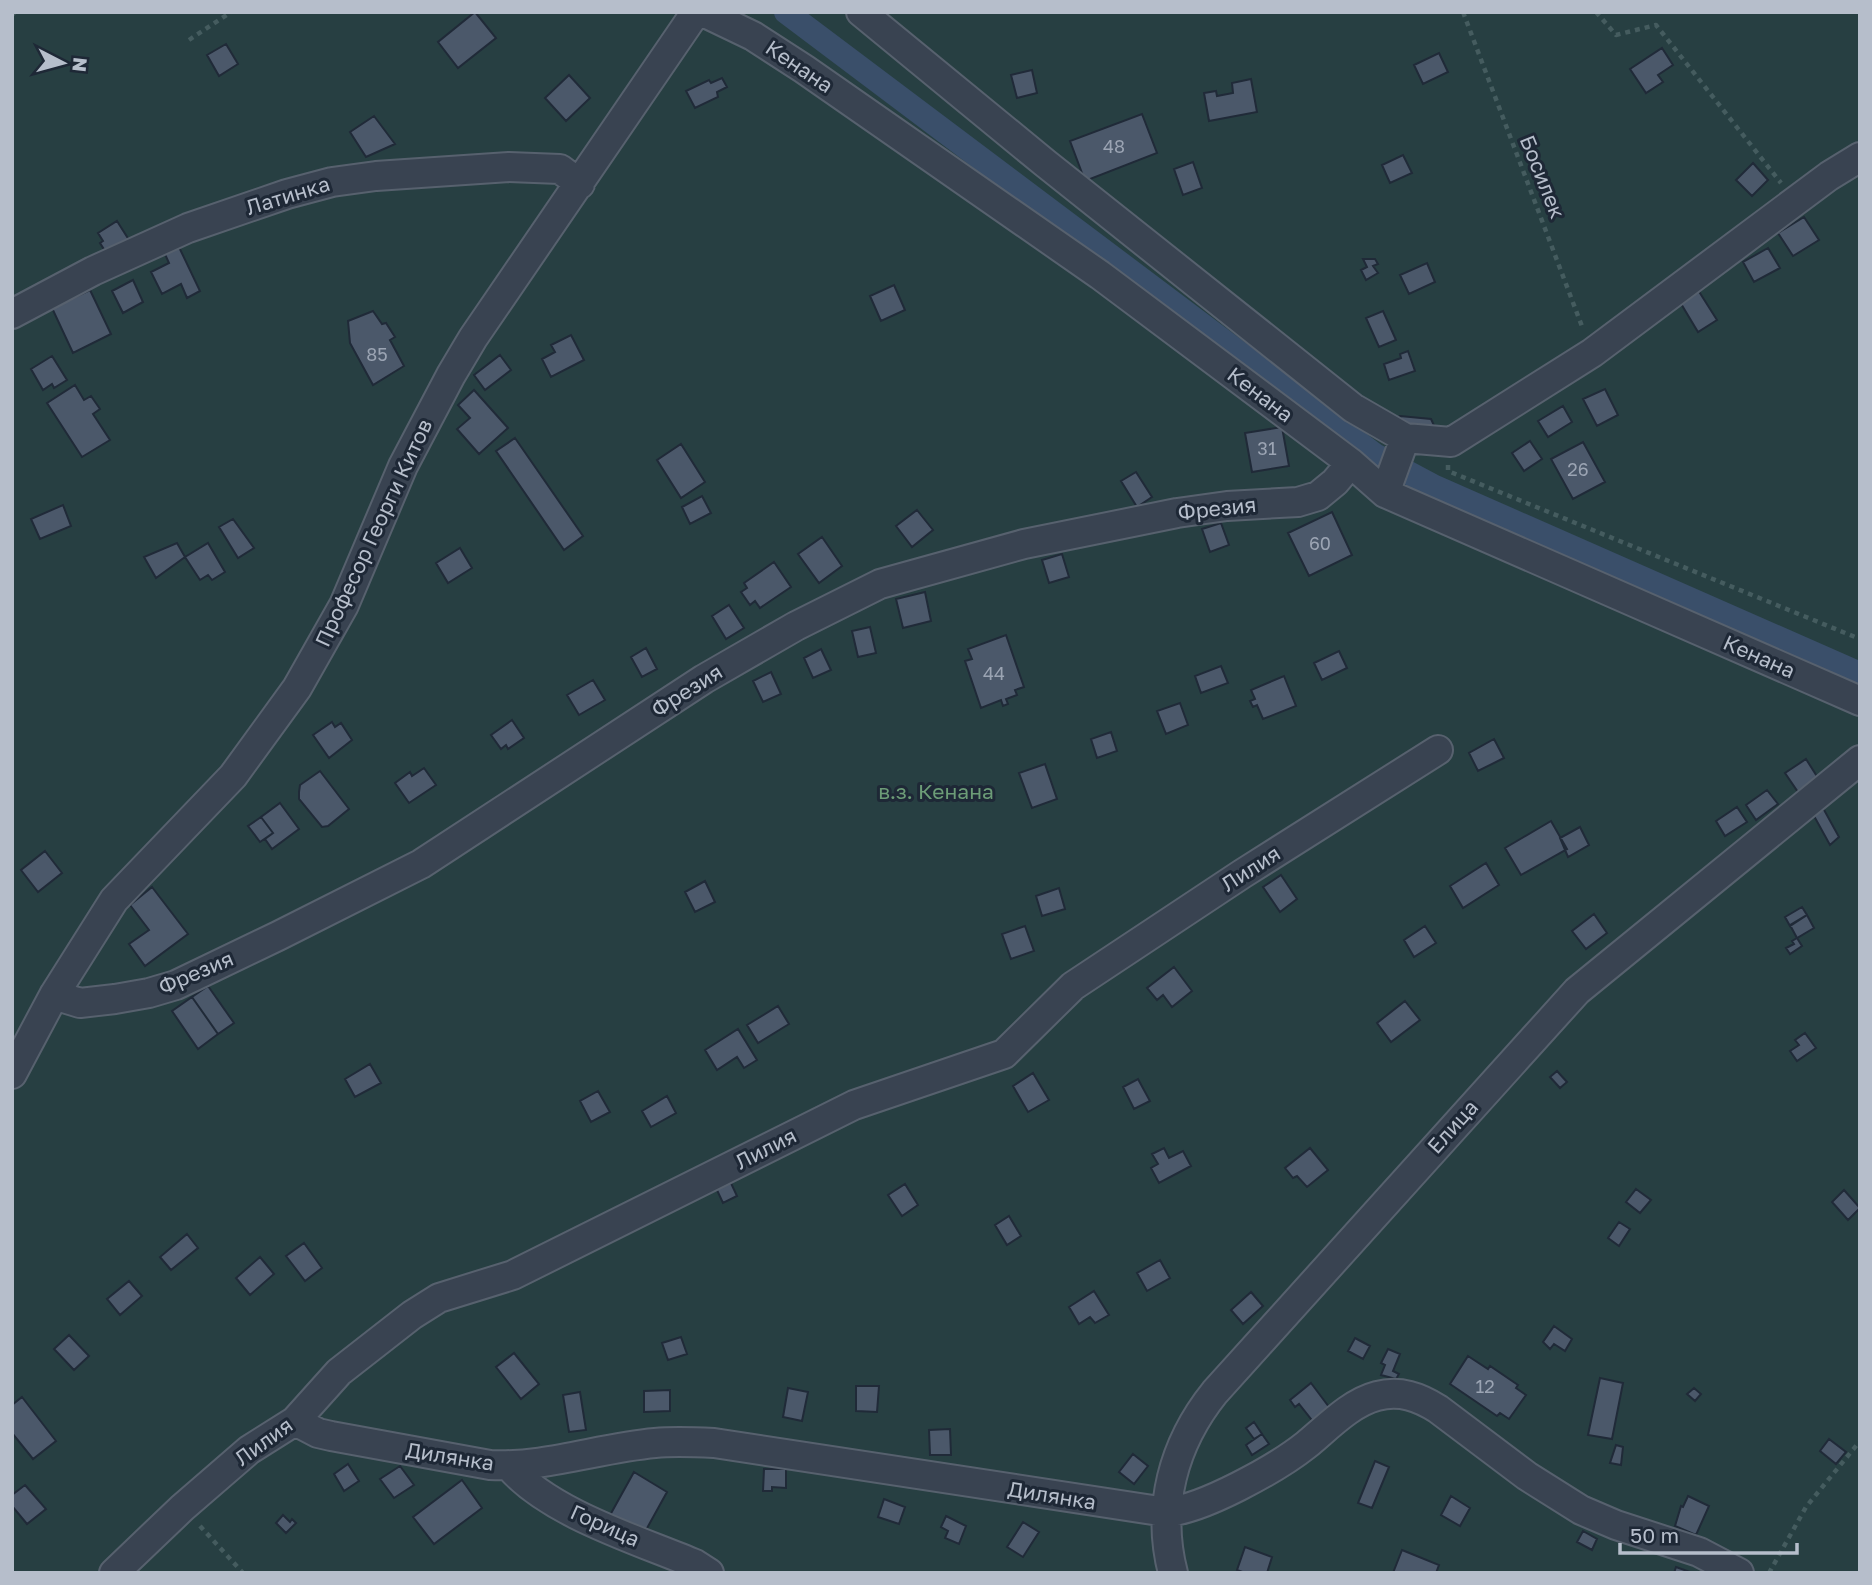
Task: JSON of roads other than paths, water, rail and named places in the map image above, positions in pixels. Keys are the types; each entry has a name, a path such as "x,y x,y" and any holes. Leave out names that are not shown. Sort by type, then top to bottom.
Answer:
{"street":[{"name":"Професор Георги Китов","path":"12,1074 54,995 114,900 233,776 297,688 344,605 403,466 451,375 473,338 696,12"},
{"name":"Кенана","path":"703,12 753,36 804,69 1066,251 1351,463 1385,493 1860,701"},
{"path":"861,12 1045,163 1353,408 1405,438 1451,442 1592,353 1860,157"},
{"name":"Латинка","path":"12,314 93,271 188,228 331,182 509,167 561,169 580,184"},
{"path":"1385,493 1405,438"},
{"name":"Фрезия","path":"54,995 80,1003 149,993 176,985 278,936 421,864 704,679 796,626 880,584 1024,544 1177,513 1227,506 1298,502 1318,496 1335,482 1351,463"},
{"name":"Лилия","path":"114,1573 182,1508 249,1450 295,1421 348,1365 412,1314 439,1298 525,1269 854,1105 1004,1054 1073,986 1438,750"},
{"name":"Елица","path":"1173,1573 1166,1542 1170,1479 1192,1423 1202,1409 1562,1005 1860,760"},
{"name":"Дилянка","path":"295,1421 318,1433 331,1436 490,1465 509,1466 656,1443 714,1443 1166,1512 1193,1508 1275,1465 1364,1401 1385,1395 1407,1395 1427,1401 1537,1482 1581,1510 1616,1525 1699,1552 1739,1573"},
{"name":"Горица","path":"509,1466 521,1481 553,1503 695,1564 709,1573"}],"waterway":[{"path":"786,12 1375,455 1435,487 1860,674"}],"park label":[{"name":"в.з. Кенана","path":"936,792"}]}
